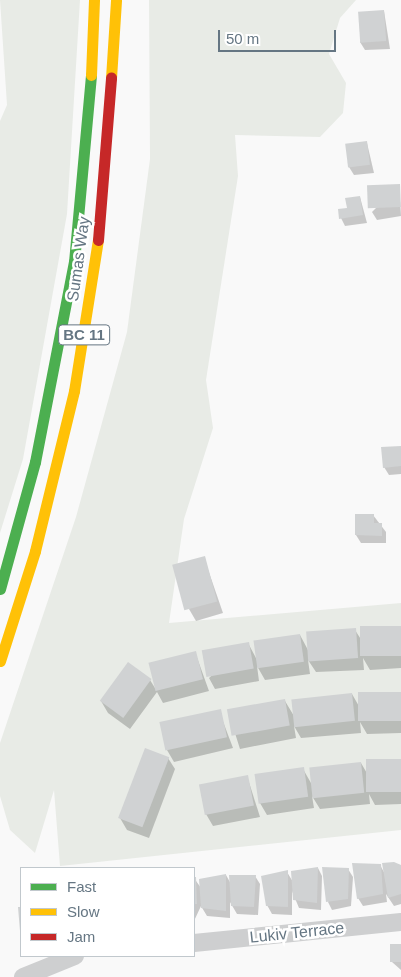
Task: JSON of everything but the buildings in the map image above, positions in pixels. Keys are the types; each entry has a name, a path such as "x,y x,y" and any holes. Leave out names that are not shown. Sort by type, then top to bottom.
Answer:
{"highway":[{"name":"Sumas Way","path":"0,589 36,462 73,271 90,113 94,0"},
{"name":"Sumas Way","path":"0,661 35,551 76,381 107,166 116,0"}],"street":[{"name":"Lukiv Terrace","path":"195,943 401,922"},
{"path":"24,977 74,957"}],"shaded area":[{"path":"0,0 80,0 67,214 23,459 0,533 0,121 7,105"},
{"path":"149,0 356,0 340,18 329,54 346,83 343,113 320,137 235,135 238,176 206,380 213,428 184,519 169,623 401,603 401,830 60,866 54,790 35,853 10,830 0,796 0,743 76,517 127,332 150,159"}],"traffic: fast":[{"path":"0,589 35,462 74,262 91,75"}],"traffic: slow":[{"path":"91,75 94,0"},
{"path":"111,78 116,0"},
{"path":"0,661 35,551 74,391 98,240"}],"traffic: jam":[{"path":"98,240 111,78"}]}
